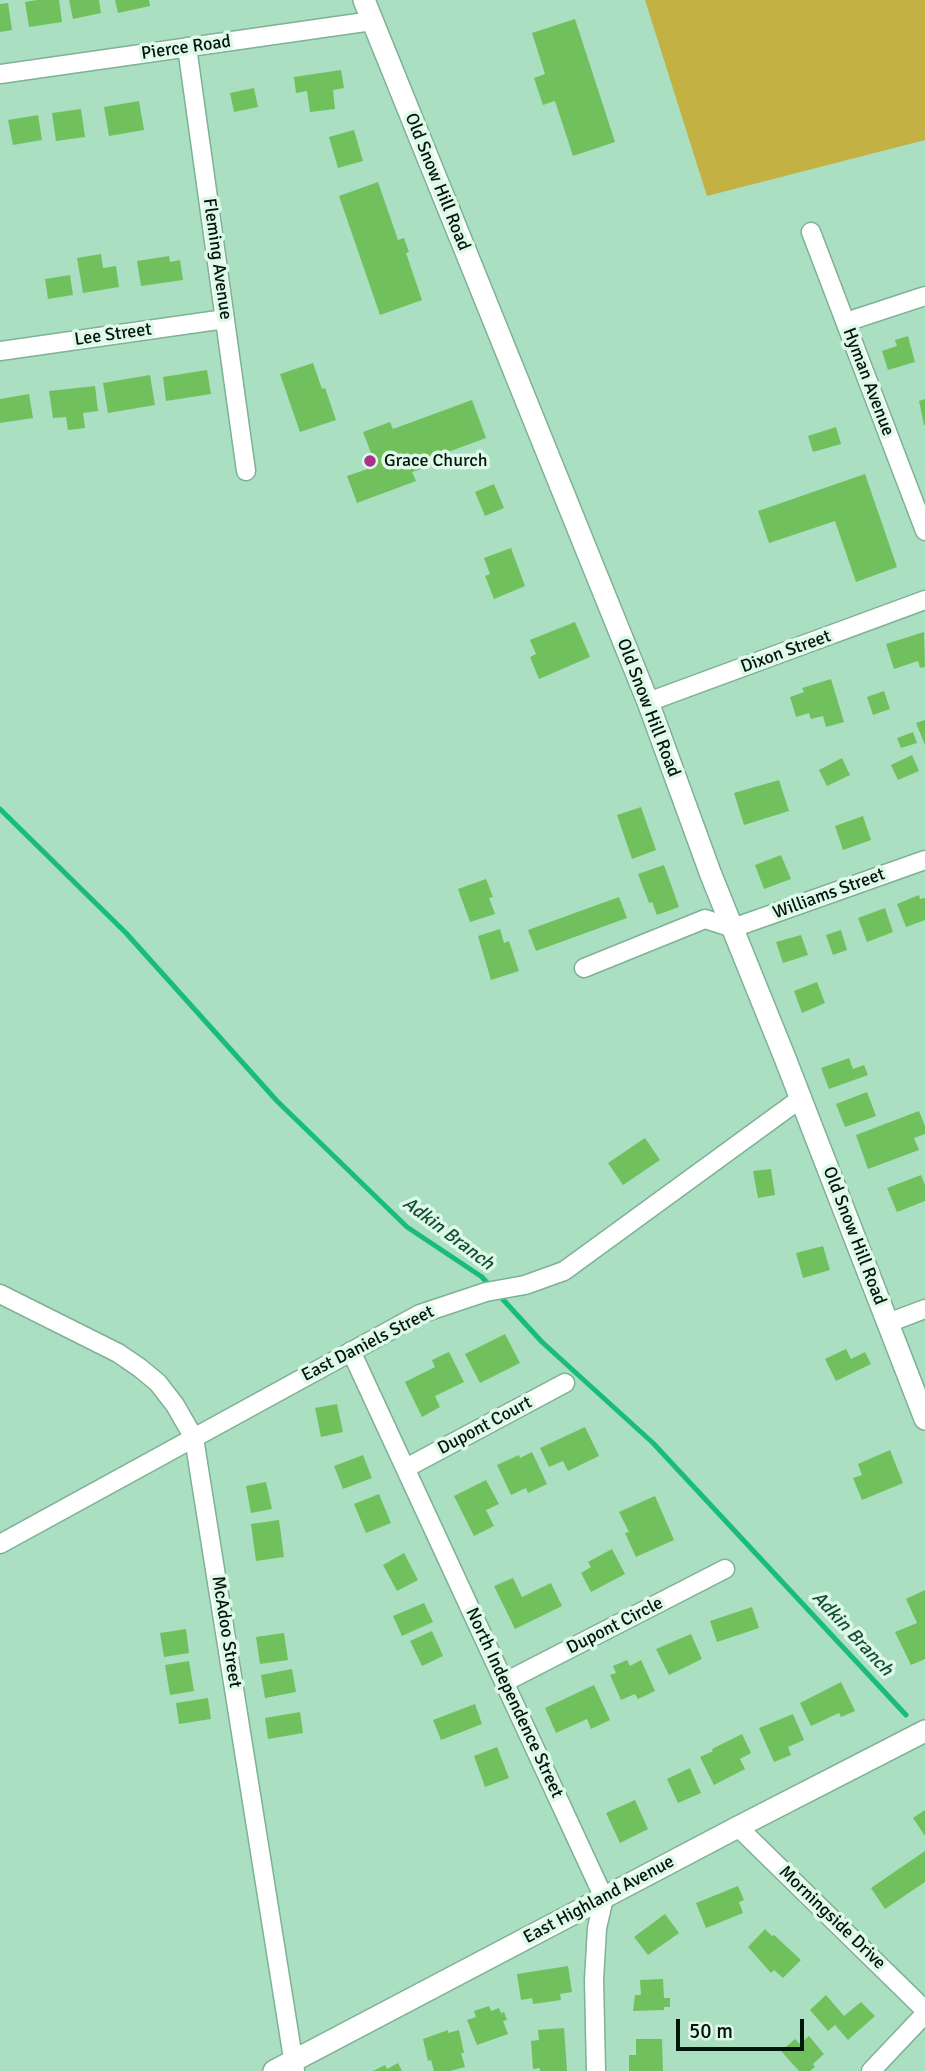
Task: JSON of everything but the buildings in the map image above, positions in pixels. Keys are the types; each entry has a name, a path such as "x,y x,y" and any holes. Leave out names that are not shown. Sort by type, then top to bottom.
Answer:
{"street":[{"name":"Old Snow Hill Road","path":"363,0 648,702 711,875 925,1419"},
{"name":"Pierce Road","path":"0,74 372,21"},
{"name":"Fleming Avenue","path":"187,47 246,471"},
{"name":"Hyman Avenue","path":"811,232 925,531"},
{"path":"846,322 925,296"},
{"name":"Lee Street","path":"0,351 225,319"},
{"name":"Dixon Street","path":"648,702 925,600"},
{"name":"Williams Street","path":"733,928 925,860"},
{"path":"584,968 705,919 733,928"},
{"name":"East Daniels Street","path":"0,1544 420,1314 486,1292 525,1285 564,1270 800,1099"},
{"name":"McAdoo Street","path":"0,1294 118,1353 140,1368 158,1383 175,1405 194,1438 295,2066"},
{"path":"888,1322 925,1309"},
{"name":"North Independence Street","path":"351,1351 604,1898"},
{"name":"Dupont Court","path":"405,1468 565,1384"},
{"name":"Dupont Circle","path":"505,1682 724,1569"},
{"name":"East Highland Avenue","path":"274,2071 295,2066 604,1898 925,1731"},
{"name":"Morningside Drive","path":"738,1827 925,2012"},
{"path":"596,2071 594,1980 597,1928 604,1898"},
{"path":"871,2071 925,2012"}],"shaded area":[{"path":"645,0 925,0 925,140 707,196"}],"waterway":[{"name":"Adkin Branch","path":"0,809 126,933 277,1101 407,1227 482,1277 490,1286"},
{"name":"Adkin Branch","path":"497,1293 542,1342 653,1443 906,1715"}],"place":[{"name":"Grace Church","path":"370,461"}]}
